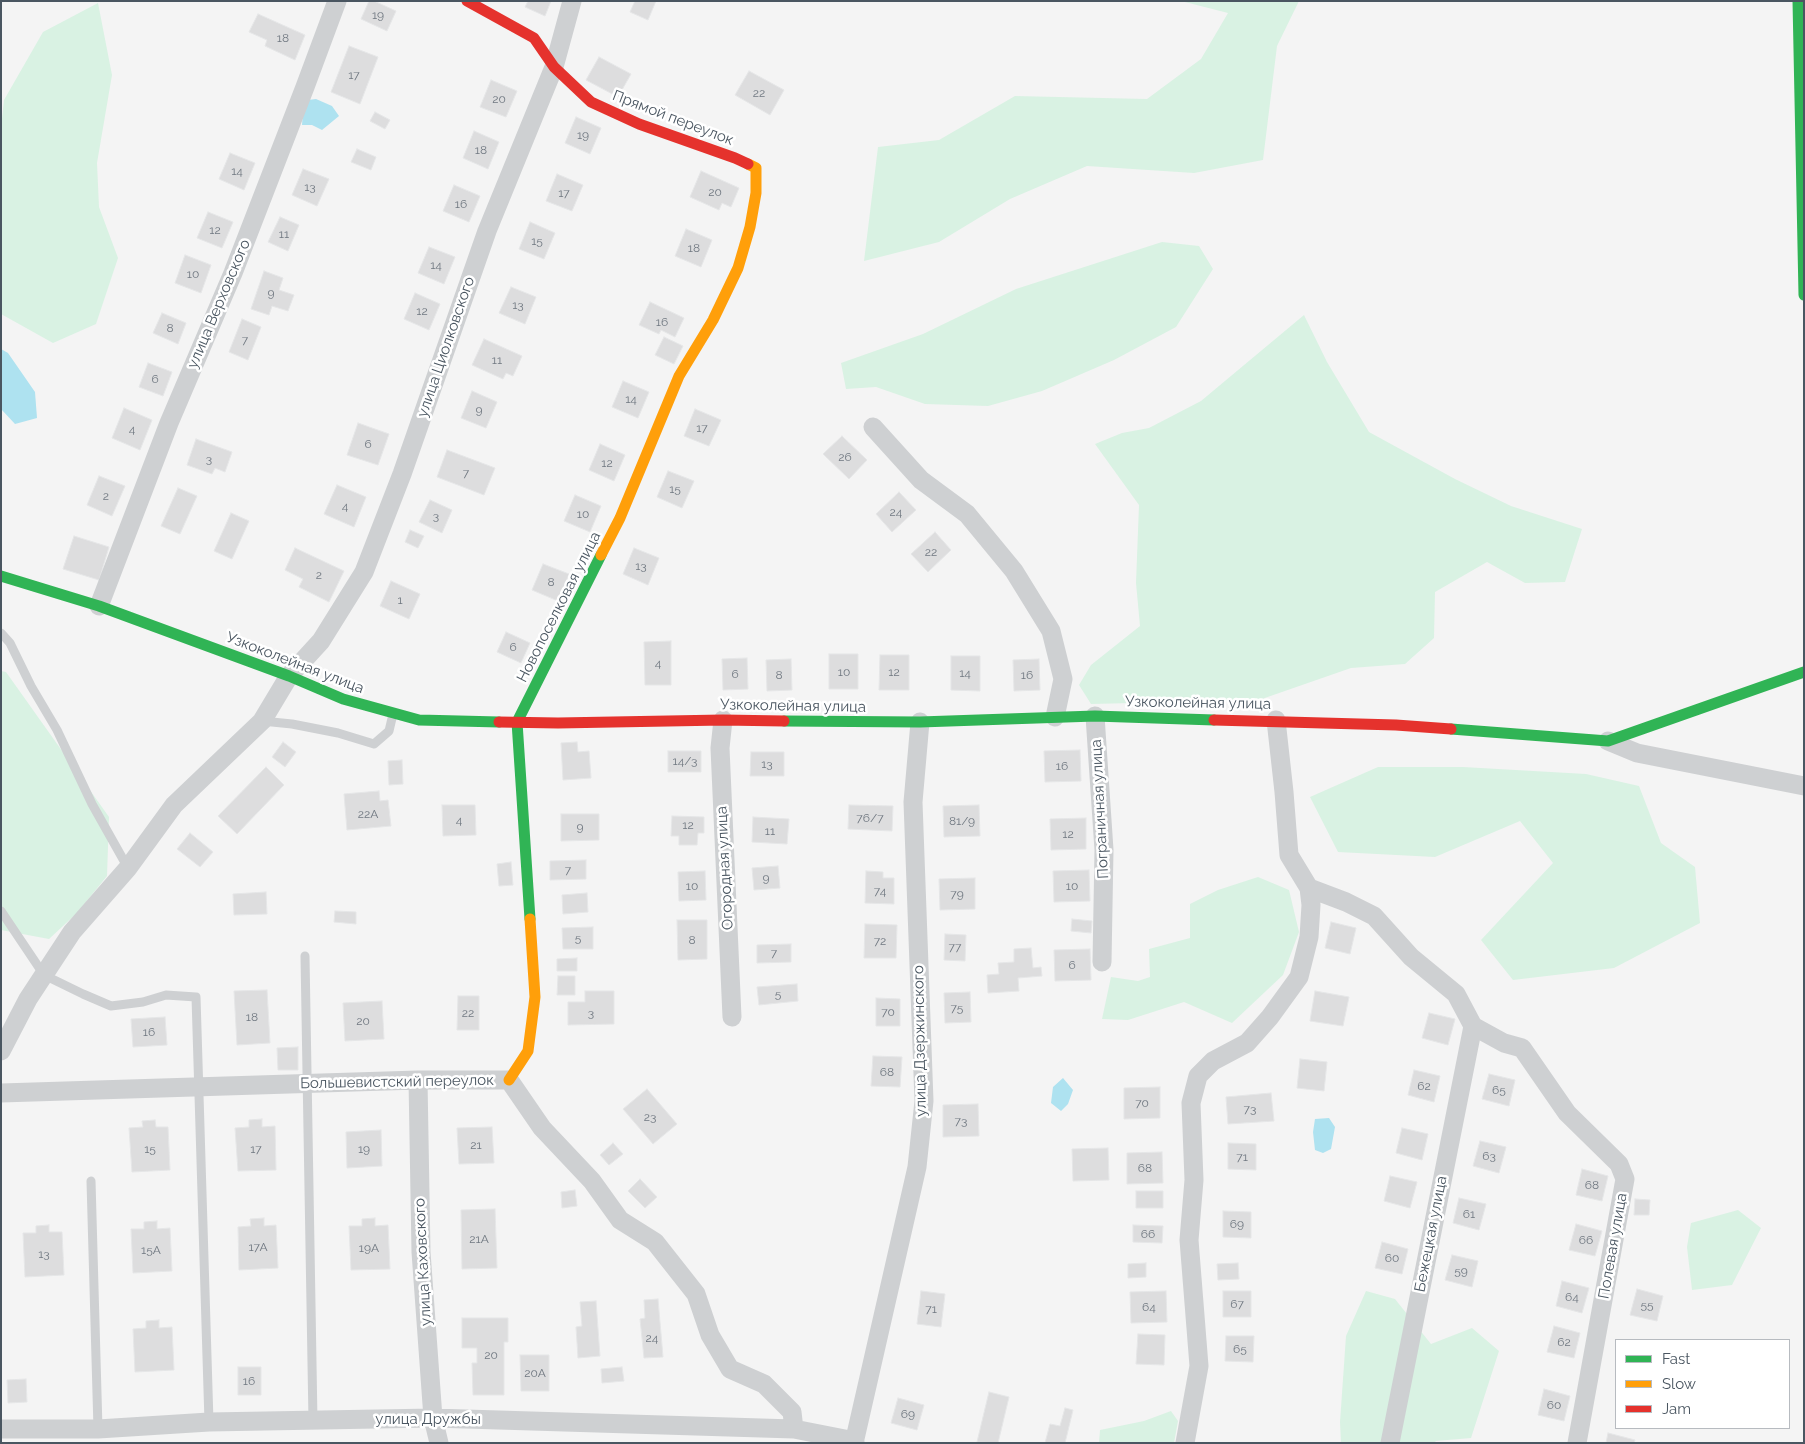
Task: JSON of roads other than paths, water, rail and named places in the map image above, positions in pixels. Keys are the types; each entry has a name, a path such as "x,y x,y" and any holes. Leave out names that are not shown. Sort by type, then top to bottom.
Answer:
{"street":[{"name":"улица Верховского","path":"100,606 169,423 233,273 306,87 337,1"},
{"name":"Прямой переулок","path":"466,1 534,38 554,67 591,102 639,124 735,158 756,168"},
{"name":"улица Циолковского","path":"1,1051 28,999 72,932 128,868 174,805 262,721 289,676 320,641 364,572 402,474 487,231 554,67 572,1"},
{"path":"1798,1 1804,295"},
{"name":"Новопоселковая улица","path":"517,722 620,518 679,376 713,320 738,268 750,227 756,193 756,168"},
{"path":"874,427 921,480 967,514 1019,579 1051,631 1063,679 1055,717"},
{"name":"Узкоколейная улица","path":"1,576 100,606 289,676 343,699 418,720 558,723 723,720 920,722 1095,716 1396,725 1608,740"},
{"path":"1608,740 1645,729 1804,672"},
{"name":"Пограничная улица","path":"1095,716 1104,850 1102,962"},
{"name":"Огородная улица","path":"723,720 720,748 732,1017"},
{"path":"1185,1443 1199,1366 1189,1240 1194,1180 1191,1103 1198,1076 1213,1061 1247,1043 1270,1017 1299,977 1309,937 1311,905 1309,888 1289,855 1276,720"},
{"path":"509,1080 528,1051 535,996 517,722"},
{"name":"улица Дзержинского","path":"854,1442 917,1167 924,1101 913,802 920,722"},
{"path":"1608,740 1638,753 1804,786"},
{"path":"1309,888 1346,902 1374,916 1411,957 1456,994 1473,1026"},
{"name":"Бежецкая улица","path":"1390,1443 1473,1026"},
{"name":"Полевая улица","path":"1473,1026 1504,1043 1522,1048 1567,1113 1619,1164 1625,1179 1577,1443"},
{"name":"Большевистский переулок","path":"1,1093 418,1080 509,1080 542,1128 592,1181 620,1220 655,1242 696,1294 710,1335 730,1369 764,1384 792,1412 794,1429"},
{"name":"улица Каховского","path":"418,1080 421,1252 433,1418 439,1443"},
{"name":"улица Дружбы","path":"1,1429 98,1429 209,1422 433,1418 794,1429 854,1442"}],"lane":[{"path":"1,633 10,643 31,686 57,730 92,804 128,868"},
{"path":"262,721 338,733 374,744 389,731 394,713"},
{"path":"1,911 44,975 111,1006 143,1002 166,996 196,997 209,1422"},
{"path":"305,956 313,1421"},
{"path":"91,1182 98,1429"}],"water":[{"path":"316,99 332,106 339,116 322,130 312,125 302,125 303,112 308,100"},
{"path":"1,349 8,353 35,392 37,418 15,424 1,409"},
{"path":"1063,1078 1073,1090 1068,1104 1061,1111 1051,1103 1053,1087"},
{"path":"1329,1118 1335,1127 1331,1149 1323,1153 1315,1150 1313,1132 1315,1119"}]}
